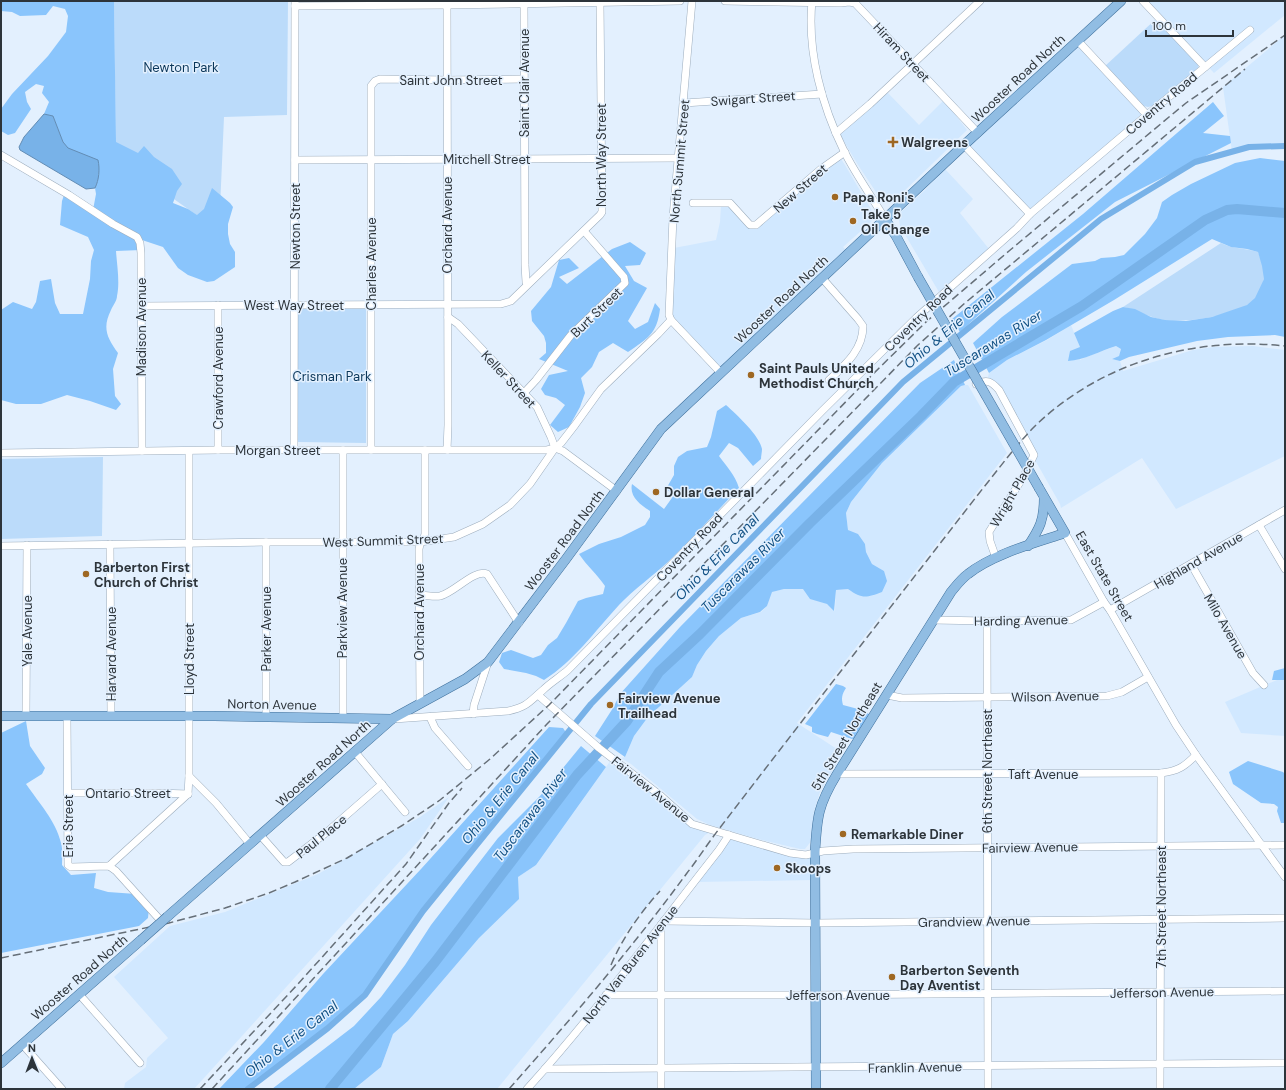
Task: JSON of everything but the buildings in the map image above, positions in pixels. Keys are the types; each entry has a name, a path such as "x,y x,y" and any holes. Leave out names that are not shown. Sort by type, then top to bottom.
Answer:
{"main road":[{"name":"Wooster Road North","path":"1,1062 142,940 162,919 261,836 392,719 465,679 488,662 617,491 661,429 964,145 1121,1"},
{"name":"East State Street","path":"885,220 896,236 1065,533"},
{"path":"1028,546 1038,531 1043,519 1044,496"},
{"name":"5th Street Northeast","path":"816,1089 815,852 818,812 827,790 951,592 963,579 982,564 1065,533"},
{"name":"Norton Avenue","path":"1,716 189,716 392,719"}],"street":[{"path":"295,4 680,1"},
{"name":"North Summit Street","path":"671,320 669,308 671,251 692,1"},
{"name":"Hiram Street","path":"725,1 855,3 978,133"},
{"path":"836,133 870,104 980,1"},
{"path":"1143,1 1205,67"},
{"name":"Saint Clair Avenue","path":"524,2 525,265 527,284"},
{"name":"North Way Street","path":"448,304 507,303 584,231 602,212 600,2"},
{"path":"812,2 811,37 814,61 828,114 845,152 885,220"},
{"name":"Orchard Avenue","path":"447,3 447,450"},
{"name":"Newton Street","path":"294,451 295,4"},
{"name":"Coventry Road","path":"538,694 568,670 822,411 916,318 1017,228 1030,214 1250,30"},
{"path":"1078,41 1147,115"},
{"name":"Saint John Street","path":"378,80 524,79"},
{"name":"Charles Avenue","path":"371,450 371,92 372,84 378,80"},
{"name":"Swigart Street","path":"684,102 822,94"},
{"path":"964,145 1030,214"},
{"name":"New Street","path":"693,203 730,203 750,225 756,225 821,169 845,152"},
{"name":"Madison Avenue","path":"1,155 139,239 141,254 142,451"},
{"name":"Mitchell Street","path":"295,160 679,158"},
{"name":"Burt Street","path":"524,393 571,335 625,283 624,277 584,231"},
{"path":"822,278 863,326 860,343 853,355 829,380"},
{"name":"West Way Street","path":"141,306 448,304"},
{"name":"Crawford Avenue","path":"218,306 218,450"},
{"name":"Keller Street","path":"448,317 458,324 537,407 555,448"},
{"path":"671,320 721,373"},
{"name":"West Summit Street","path":"1,546 266,542 420,542 454,537 484,524 510,505 524,491 555,448 561,443 608,381 671,320"},
{"name":"Wright Place","path":"976,384 988,381 992,382 999,390 1034,455 1025,474 989,532 990,541 996,558"},
{"path":"555,448 563,451 617,491"},
{"name":"Morgan Street","path":"1,453 218,450 547,450 555,448"},
{"name":"Parkview Avenue","path":"343,450 343,718"},
{"name":"Orchard Avenue","path":"420,704 420,542 424,538 425,534 425,450"},
{"name":"Lloyd Street","path":"188,794 189,451"},
{"name":"Highland Avenue","path":"1110,610 1285,510"},
{"path":"1259,525 1285,570"},
{"name":"East State Street","path":"1065,533 1172,718 1196,756 1285,877"},
{"name":"Parker Avenue","path":"266,542 266,717"},
{"name":"Harvard Avenue","path":"110,544 112,716"},
{"name":"Yale Avenue","path":"26,716 27,545"},
{"name":"Milo Avenue","path":"1191,564 1253,673 1264,685"},
{"path":"419,594 442,596 476,574 485,573 518,623"},
{"name":"Harding Avenue","path":"933,620 1071,620 1104,602"},
{"name":"6th Street Northeast","path":"987,621 988,1089"},
{"path":"473,714 474,705 488,662"},
{"name":"Wilson Avenue","path":"886,695 902,698 1107,696 1122,692 1148,677"},
{"name":"Norton Avenue","path":"392,719 473,714 518,709 526,706 538,694"},
{"name":"Fairview Avenue","path":"538,694 599,748 661,796 692,824 790,853 806,855 815,852 853,849 1285,845"},
{"name":"Erie Street","path":"67,716 68,865 71,867 109,866"},
{"path":"430,717 435,728 468,766"},
{"path":"355,752 405,812"},
{"name":"Taft Avenue","path":"837,774 1161,773 1180,769 1196,756"},
{"name":"7th Street Northeast","path":"1160,1089 1161,773"},
{"path":"189,776 216,803 250,844"},
{"name":"Paul Place","path":"261,836 284,862 288,862 327,832 382,784"},
{"name":"Ontario Street","path":"68,793 188,794"},
{"path":"162,919 116,871 109,866 188,794"},
{"name":"North Van Buren Avenue","path":"527,1089 606,995 719,850 729,835"},
{"name":"Grandview Avenue","path":"662,923 816,923 1285,918"},
{"path":"661,1089 660,995 662,923"},
{"name":"Jefferson Avenue","path":"606,995 816,995 1285,991"},
{"path":"79,994 140,1063"},
{"path":"22,1044 62,1089"},
{"name":"Franklin Avenue","path":"545,1069 1285,1063"}],"shaded area":[{"path":"1,1 114,1 116,142 138,153 144,146 154,157 172,169 182,184 177,191 173,203 188,209 197,215 204,209 212,188 233,207 228,224 228,234 230,244 235,252 235,267 214,281 207,282 188,275 178,268 163,247 139,239 141,250 116,251 118,291 116,300 108,316 106,328 109,338 118,353 113,369 115,396 121,404 116,410 67,395 41,404 16,404 1,400 1,310 13,302 32,309 36,302 40,281 51,279 55,303 60,314 83,314 94,250 88,237 60,225 62,201 65,192 93,210 96,194 95,188 99,171 97,160 68,149 63,142 53,116 44,114 49,102 42,93 44,86 36,84 25,92 27,102 31,109 15,133 8,135 1,131 1,109 12,94 48,56 66,32 68,16 65,9 53,6 46,15 20,16 12,12 1,11"},
{"path":"1146,1 1285,1 1285,15 1214,73"},
{"path":"1285,35 1285,146 1249,147 1232,152 1223,87"},
{"path":"1077,42 1142,114 1031,211 967,145"},
{"path":"886,91 919,125 944,100 967,130 897,198 886,201 880,198 839,133"},
{"path":"1213,102 1224,116 1203,133 1230,136 1231,143 1115,202 1026,272 960,332 952,319 1083,214"},
{"path":"44,114 53,116 63,142 68,148 98,160 99,174 95,188 86,189 20,150 19,147 24,137"},
{"path":"1260,158 1285,161 1285,337 1275,335 1228,337 1197,341 1129,357 1120,361 1112,359 1119,356 1121,349 1116,346 1086,357 1068,361 1070,351 1080,347 1074,333 1123,307 1135,309 1151,317 1165,320 1186,321 1212,317 1247,305 1255,298 1264,279 1258,252 1231,247 1212,239 1114,300 1046,340 1007,360 989,373 973,343 1002,317 1072,264 1124,255 1145,234 1157,218 1162,202 1172,195 1191,184 1235,163"},
{"path":"837,159 841,159 871,209 873,215 871,222 843,247 846,250 722,371 673,317 674,248 716,240 720,222 721,205 729,206 751,227"},
{"path":"944,168 973,199 960,213 989,249 939,292 900,226 899,220 901,212 924,191"},
{"path":"630,242 646,253 640,265 625,266 634,281 647,288 628,321 635,329 648,322 655,303 660,309 659,317 654,330 650,335 628,352 613,343 599,352 592,367 581,378 585,393 580,407 569,427 558,432 550,425 565,405 556,398 545,395 541,389 549,375 568,371 539,359 546,353 546,343 544,336 532,321 531,311 551,287 559,260 569,258 579,268 559,277 567,284 612,249"},
{"path":"1071,325 1080,347 1080,360 1116,346 1121,349 1119,356 1112,359 1120,361 1123,371 1193,350 1214,347 1253,346 1285,350 1285,456 1176,509 1142,458 1061,508 988,377 989,373 1007,360 1047,340"},
{"path":"954,360 965,385 961,386 882,463 851,502 846,513 848,530 858,534 865,544 866,552 872,564 884,571 887,581 882,592 868,596 861,596 848,589 836,590 834,611 827,604 810,599 803,589 784,589 772,592 767,606 760,612 741,618 719,636 706,651 697,665 692,677 648,717 634,736 625,757 595,736 620,694 680,627 920,383"},
{"path":"968,385 1007,453 797,723 843,753 820,792 814,812 812,840 805,849 800,849 758,839 710,825 697,819 631,764 621,758 625,757 634,736 648,717 692,677 697,665 706,651 720,635 741,618 761,612 767,606 771,592 784,589 804,589 810,598 827,604 835,611 836,590 848,589 884,571 872,564 866,552 865,544 848,530 846,513 851,502 882,463 961,386"},
{"path":"726,405 741,419 757,438 762,449 761,459 753,466 738,448 729,443 719,456 733,475 739,488 669,561 619,605 575,655 555,672 544,680 526,673 504,669 499,662 502,653 511,650 533,658 541,655 548,645 557,638 578,601 603,594 605,586 579,554 599,544 621,537 645,525 650,517 650,511 634,497 632,493 632,484 664,509 674,495 666,489 674,475 674,466 678,457 687,451 707,447 717,411"},
{"path":"1285,668 1285,680 1272,680 1274,671"},
{"path":"1277,680 1285,680 1285,736 1241,733 1225,702"},
{"path":"836,684 846,688 842,696 843,705 869,714 868,719 856,738 852,739 831,732 828,737 817,734 812,732 812,727 805,724"},
{"path":"26,721 30,746 45,768 42,774 26,784 46,812 59,835 62,846 62,865 71,875 96,873 94,888 108,892 136,894 149,908 148,918 139,926 1,953 1,733"},
{"path":"549,727 563,728 567,734 423,911 365,995 248,1089 219,1089 264,1042 323,974 421,869"},
{"path":"581,746 606,767 536,865 518,877 519,899 479,938 408,1021 393,1034 381,1067 354,1089 272,1089 354,1026 381,997 405,965 431,925 498,838 540,796"},
{"path":"611,760 691,827 710,832 705,835 497,1089 354,1089 381,1067 393,1034 408,1021 498,918 518,877 536,865"},
{"path":"1248,761 1283,772 1285,774 1285,823 1281,823 1277,811 1278,807 1274,804 1261,803 1233,784 1229,772"},
{"path":"449,797 420,839 194,1089 124,1089 125,1083 146,1067 147,1058 168,1038 114,977 170,926 225,912 318,874 420,817"},
{"path":"730,837 814,855 813,880 697,882"}],"green space":[{"name":"Newton Park","path":"114,1 288,1 287,115 224,117 219,231 116,158"},
{"path":"1157,18 1199,64 1198,68 1152,106 1148,107 1144,106 1104,67"},
{"path":"1221,243 1258,252 1264,279 1255,299 1248,305 1238,310 1212,317 1174,321 1159,319 1123,307"},
{"name":"Crisman Park","path":"298,309 366,309 366,443 298,442"},
{"path":"103,457 102,536 1,539 1,459"}],"waterway":[{"name":"Ohio & Erie Canal","path":"248,1089 328,1028 365,995 423,911 591,704 903,382 1101,219 1195,162 1249,147 1285,146"},
{"name":"Tuscarawas River","path":"330,1089 435,962 577,775 627,721 659,672 700,634 810,523 921,416 954,382 1082,306 1205,220 1227,210 1237,209 1285,213"}],"railway":[{"path":"1,958 169,923 225,908 269,893 347,858 403,825 440,800 490,759 549,705 871,376 927,321 1186,103 1285,35"},
{"path":"212,1089 547,724 918,345 965,303 1245,69"},
{"path":"509,1089 578,1010 645,929 715,834 984,487 1032,429 1058,406 1086,387 1117,371 1149,359 1182,350 1216,345 1250,344 1285,346"},
{"path":"200,1089 297,985 406,864 449,803 462,788"},
{"path":"611,965 632,926 660,891"}],"place":[{"name":"Walgreens","path":"893,142"},
{"name":"Papa Roni's","path":"835,197"},
{"name":"Take 5 Oil Change","path":"853,221"},
{"name":"Saint Pauls United Methodist Church","path":"751,375"},
{"name":"Dollar General","path":"656,492"},
{"name":"Barberton First Church of Christ","path":"86,574"},
{"name":"Fairview Avenue Trailhead","path":"610,705"},
{"name":"Remarkable Diner","path":"843,834"},
{"name":"Skoops","path":"777,868"},
{"name":"Barberton Seventh Day Aventist","path":"892,977"}]}
